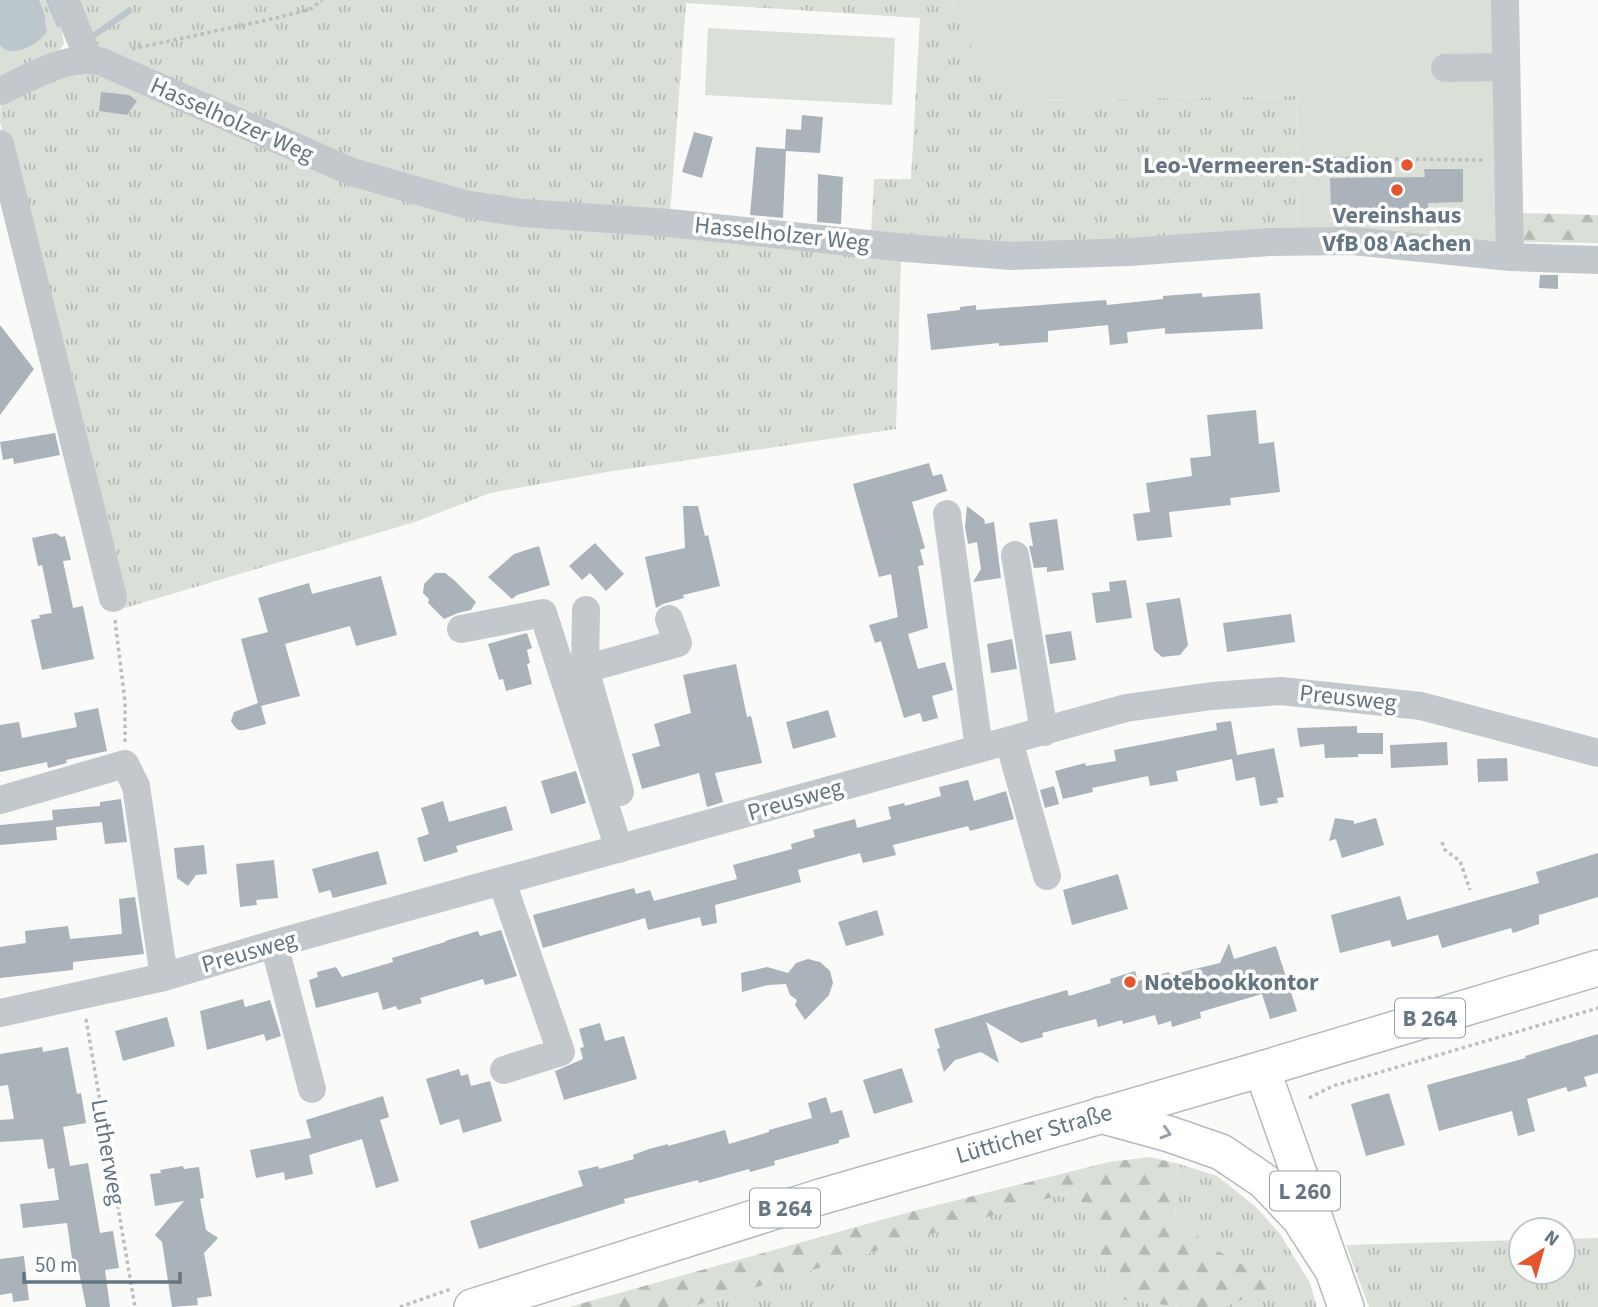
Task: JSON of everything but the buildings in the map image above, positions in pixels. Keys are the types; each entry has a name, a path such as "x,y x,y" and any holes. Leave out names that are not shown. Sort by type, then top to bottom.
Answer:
{"main road":[{"name":"Lütticher Straße","path":"472,1307 820,1197 1598,968"},
{"name":"L 260","path":"1262,1069 1346,1307"},
{"path":"1100,1115 1169,1133 1220,1153 1264,1181 1300,1219 1334,1272"}],"street":[{"path":"0,91 62,64 95,60 65,0"},
{"path":"1505,0 1510,257"},
{"name":"Hasselholzer Weg","path":"95,60 352,172 464,204 523,213 682,224 906,248 1012,256 1129,253 1270,242 1353,242 1510,257 1598,260"},
{"path":"1445,68 1506,67"},
{"path":"0,144 113,598"},
{"path":"947,514 979,749"},
{"path":"1015,555 1044,732"},
{"path":"586,610 585,669 627,847"},
{"path":"461,629 543,613 627,847"},
{"path":"585,669 678,643 669,619"},
{"name":"Preusweg","path":"0,1013 164,977 274,944 1126,708 1212,696 1282,691 1421,706 1598,753"},
{"path":"1009,741 1047,876"},
{"path":"0,800 125,764 136,786 164,977"},
{"path":"502,882 561,1052 504,1069"},
{"path":"274,944 312,1089"}],"path":[{"path":"95,60 118,51 226,30 311,9 322,0"},
{"path":"1318,158 1484,160"},
{"path":"113,598 125,702 125,764"},
{"path":"1442,842 1445,850 1460,861 1470,890"},
{"name":"Lutherweg","path":"82,997 135,1307"},
{"path":"1309,1098 1334,1086 1598,1008"}],"green space":[{"path":"39,0 57,0 64,44 55,55 0,78 0,46 12,51 25,48 47,32"},
{"path":"73,0 954,0 955,8 1024,100 1296,96 1299,229 1020,246 871,234 874,179 911,179 920,18 686,3 670,215 522,204 369,173 97,52"},
{"name":"Leo-Vermeeren-Stadion","path":"954,0 1513,0 1509,243 1299,229 1296,96 1024,100 968,43"},
{"path":"708,28 895,38 892,105 705,95"},
{"path":"92,67 376,190 901,257 896,429 607,472 490,493 415,522 118,610 0,122 1,101"},
{"path":"1523,213 1598,215 1598,243 1524,242 1521,231"},
{"path":"1150,1157 1179,1164 1175,1218 1213,1248 1279,1285 1224,1307 1180,1307 1118,1299 1076,1190 691,1307 569,1307 910,1212 1109,1162"},
{"path":"1179,1164 1217,1176 1256,1207 1280,1234 1310,1283 1317,1307 1224,1307 1278,1285 1213,1248 1175,1218"},
{"path":"1076,1190 1118,1299 1180,1307 691,1307"},
{"path":"1598,1238 1598,1307 1369,1307 1346,1245 1507,1240 1507,1286 1577,1286 1577,1239"}],"shaded area":[{"path":"0,0 39,0 47,32 25,49 12,51 0,46"}],"waterway":[{"path":"49,0 59,24"},
{"path":"93,36 129,11"}],"place":[{"name":"Leo-Vermeeren-Stadion","path":"1407,165"},
{"name":"Vereinshaus VfB 08 Aachen","path":"1397,190"},
{"name":"Notebookkontor","path":"1130,982"}]}
